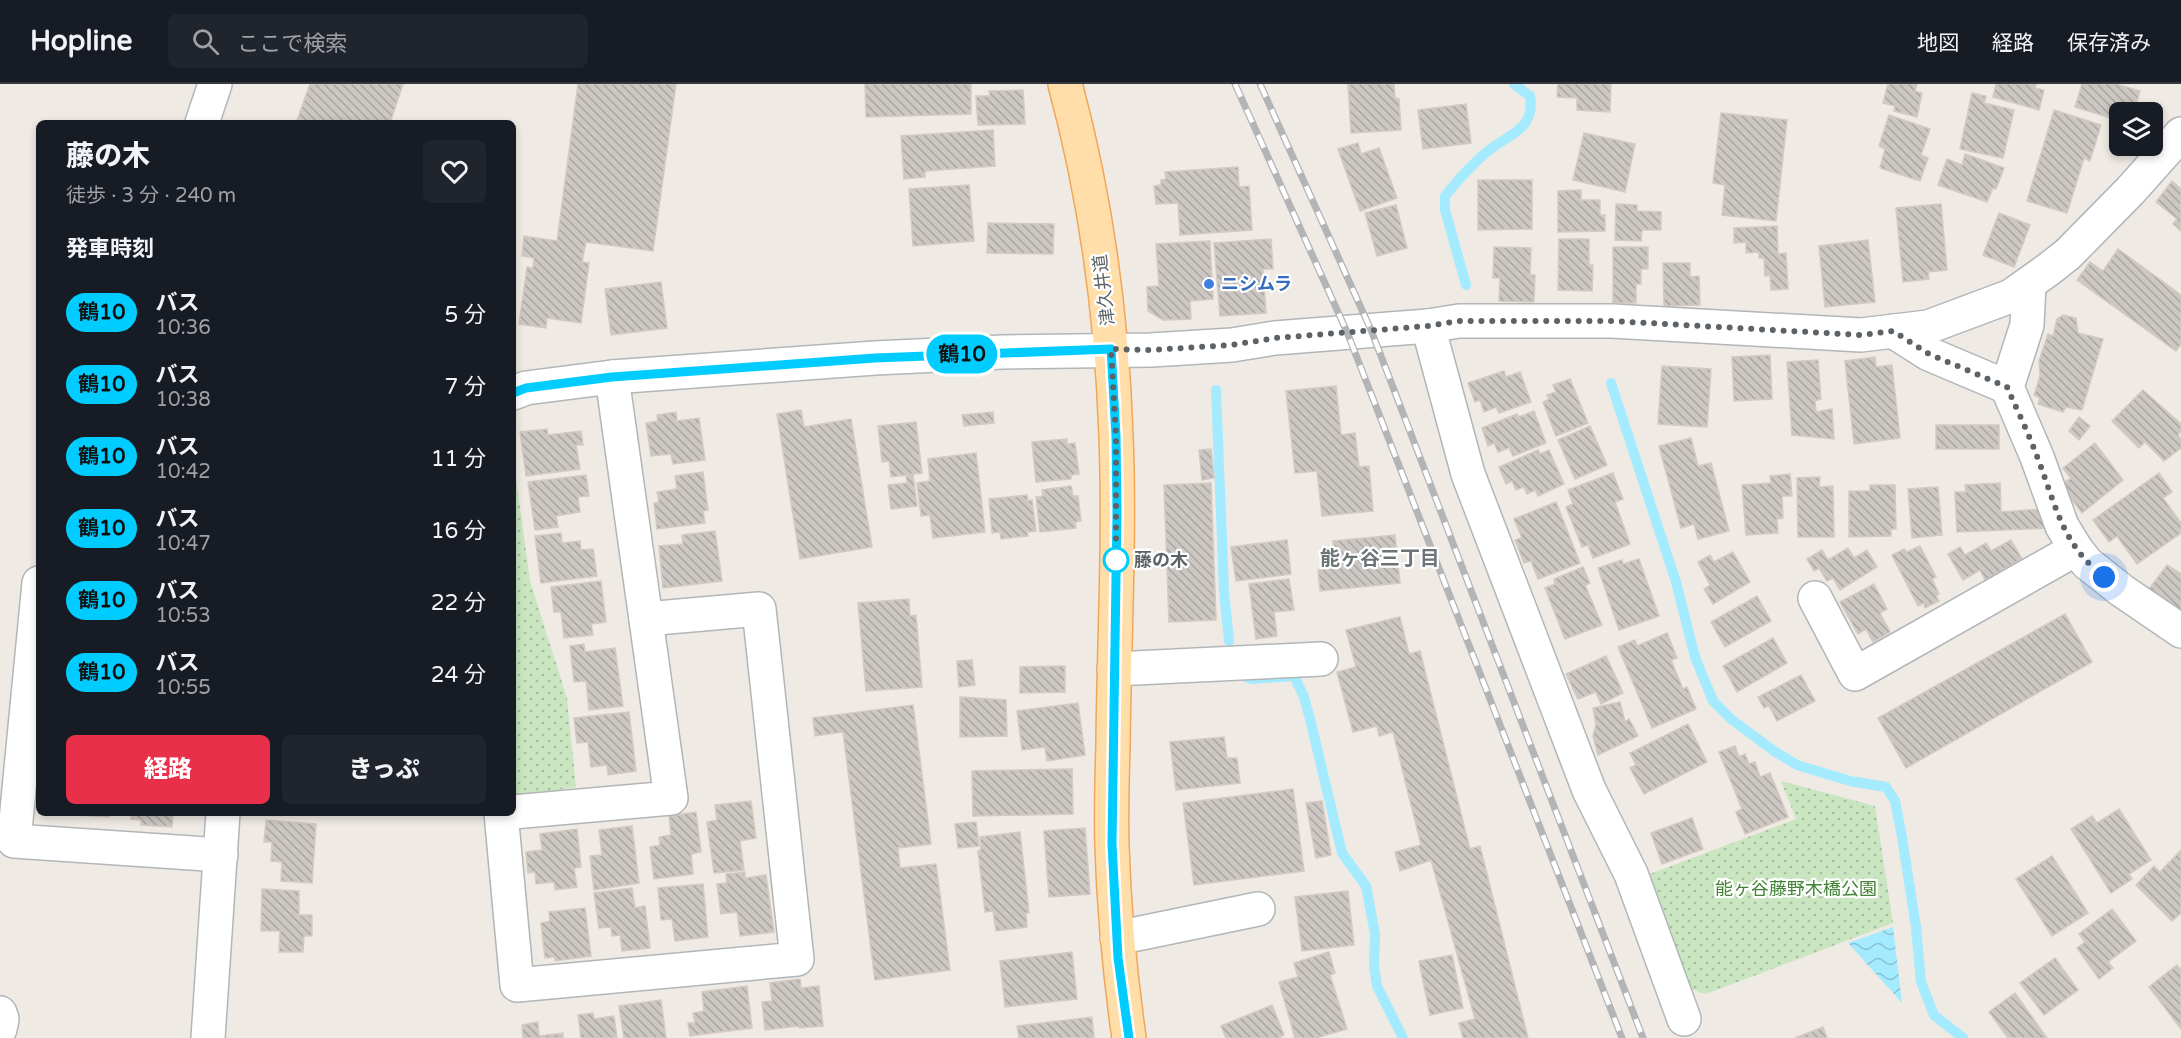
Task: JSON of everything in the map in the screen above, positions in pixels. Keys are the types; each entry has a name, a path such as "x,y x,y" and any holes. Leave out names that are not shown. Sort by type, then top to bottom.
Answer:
{"main road":[{"name":"津久井道","path":"1065,84 1079,134 1096,226 1111,349 1116,436 1112,844 1117,938 1129,1038"}],"street":[{"path":"203,120 215,84"},
{"path":"516,392 526,388 612,377 875,358 1111,349 1151,350 1232,345 1275,338 1428,326 1459,321 1589,321 1742,327 1861,335 1928,327 2011,296 2029,284 2068,254 2130,191 2181,134"},
{"path":"2029,284 2030,304 2027,325 2007,387 2037,457 2062,526 2087,563 2121,590 2181,631"},
{"path":"1428,326 1468,474 1589,790 1631,874 1684,1019"},
{"path":"1893,331 1929,354 2007,387"},
{"path":"516,812 671,798 612,377"},
{"path":"1815,598 1855,674 2076,549"},
{"path":"501,816 517,985 797,959 759,609 646,619"},
{"path":"36,614 14,841 221,855"},
{"path":"1114,669 1321,659"},
{"path":"208,1038 224,816"},
{"path":"1117,938 1258,909"},
{"path":"0,1013 2,1019 0,1029"}],"green space":[{"path":"516,478 530,581 567,698 576,787 516,797"},
{"name":"能ヶ谷藤野木橋公園","path":"1781,781 1875,806 1893,923 1706,994 1691,989 1650,874 1796,819"}],"water":[{"path":"1893,927 1902,1003 1848,943"}],"building":[{"path":"310,84 403,84 391,120 297,120"},
{"path":"578,84 676,84 653,251 586,242 582,262 589,263 581,323 547,318 546,328 519,324 527,267 533,268 534,258 522,256 524,236 557,241"},
{"path":"865,84 971,84 971,114 866,117"},
{"path":"1348,84 1394,84 1395,98 1399,99 1401,130 1351,133"},
{"path":"1558,84 1611,84 1610,112 1577,110 1577,98 1557,97"},
{"path":"1888,84 1917,84 1915,91 1922,93 1917,117 1894,111 1895,106 1883,103"},
{"path":"1996,84 2036,84 2035,88 2044,90 2039,110 1993,97"},
{"path":"2082,84 2116,84 2140,91 2137,102 2109,102 2109,118 2075,107"},
{"path":"1023,90 1025,124 978,125 976,96 990,96 989,91"},
{"path":"1972,93 1986,96 1984,103 2014,110 2003,158 1960,149"},
{"path":"1466,104 1471,143 1423,149 1418,110"},
{"path":"2054,110 2101,125 2090,161 2084,158 2067,213 2027,201"},
{"path":"1721,113 1787,120 1776,221 1722,215 1725,185 1713,183"},
{"path":"1889,115 1930,129 1921,155 1928,158 1920,181 1880,168 1885,149 1879,146"},
{"path":"993,130 995,166 925,171 925,177 904,179 901,136"},
{"path":"1584,133 1635,144 1625,192 1573,180"},
{"path":"1358,143 1361,154 1379,148 1397,198 1360,211 1338,149"},
{"path":"1965,154 2004,168 1996,189 1993,188 1987,202 1938,185 1947,159 1962,165"},
{"path":"1238,167 1239,187 1249,186 1252,230 1180,235 1178,203 1156,204 1154,186 1161,185 1161,180 1166,179 1165,172"},
{"path":"1478,180 1532,180 1532,229 1478,230"},
{"path":"2172,181 2181,189 2181,231 2173,224 2177,219 2156,202"},
{"path":"969,185 974,241 913,246 909,189"},
{"path":"1581,190 1581,200 1600,200 1600,215 1605,215 1605,231 1558,232 1558,191"},
{"path":"1616,204 1637,205 1637,211 1661,212 1661,230 1642,230 1641,241 1615,240"},
{"path":"1941,204 1947,270 1928,272 1929,279 1903,282 1896,208"},
{"path":"1396,205 1407,248 1377,256 1365,213"},
{"path":"1999,213 2030,225 2014,267 1983,255"},
{"path":"988,223 1054,224 1053,254 987,253"},
{"path":"1777,226 1778,254 1786,253 1788,289 1771,290 1770,275 1765,276 1764,258 1759,258 1759,252 1746,253 1746,242 1734,243 1734,228"},
{"path":"1271,239 1273,269 1263,269 1266,313 1220,316 1214,243"},
{"path":"1559,239 1589,239 1589,265 1593,265 1592,291 1558,290"},
{"path":"1868,240 1875,302 1825,307 1819,246"},
{"path":"1210,241 1213,299 1190,301 1191,319 1163,320 1148,311 1147,287 1159,286 1156,244"},
{"path":"1494,247 1531,248 1530,275 1535,275 1534,302 1499,301 1500,278 1493,278"},
{"path":"1613,247 1648,247 1648,269 1641,269 1641,284 1636,284 1636,303 1613,303"},
{"path":"2118,249 2181,295 2181,344 2176,351 2077,280 2090,262 2103,271"},
{"path":"1663,263 1690,263 1690,277 1699,276 1700,305 1664,306"},
{"path":"661,282 667,328 611,335 605,289"},
{"path":"2063,315 2076,318 2078,333 2103,339 2082,410 2066,407 2063,412 2038,404 2040,398 2034,395 2040,376 2039,361 2048,334 2053,336 2057,319"},
{"path":"1770,355 1772,399 1734,401 1732,357"},
{"path":"1875,357 1876,367 1892,365 1900,438 1854,444 1845,361"},
{"path":"1818,360 1821,399 1815,401 1816,412 1832,409 1834,439 1792,435 1787,362"},
{"path":"1662,366 1711,369 1707,427 1658,424"},
{"path":"1504,371 1506,377 1520,372 1531,402 1499,413 1496,407 1484,412 1480,400 1475,402 1468,383"},
{"path":"1570,379 1588,423 1556,436 1543,402 1549,399 1547,395 1556,392 1553,385"},
{"path":"1336,386 1341,435 1355,433 1359,467 1369,466 1373,511 1322,516 1317,471 1295,473 1286,391"},
{"path":"2143,390 2181,424 2181,431 2178,435 2181,439 2181,448 2164,461 2145,442 2139,448 2112,421"},
{"path":"801,410 804,427 851,419 872,547 800,559 777,414"},
{"path":"1534,411 1546,443 1513,456 1509,448 1498,452 1494,443 1488,446 1482,428 1517,414 1519,417"},
{"path":"676,412 677,421 699,418 705,460 673,464 671,454 651,456 646,423 658,421 657,415"},
{"path":"993,412 994,423 964,426 962,415"},
{"path":"2079,417 2090,426 2079,440 2069,431"},
{"path":"916,422 922,473 891,477 889,461 882,462 878,426"},
{"path":"1936,425 1999,425 1999,449 1936,449"},
{"path":"1590,426 1607,465 1575,479 1558,440"},
{"path":"547,429 548,435 581,431 583,445 576,445 580,469 526,476 520,432"},
{"path":"1691,438 1698,466 1711,463 1729,531 1698,539 1694,524 1681,528 1659,446"},
{"path":"1067,439 1067,444 1075,443 1079,474 1071,475 1071,479 1036,482 1032,442"},
{"path":"2095,443 2123,480 2082,513 2061,485 2071,478 2063,468"},
{"path":"1211,449 1214,478 1202,480 1199,450"},
{"path":"1538,450 1540,454 1549,450 1564,484 1538,496 1535,490 1527,494 1524,487 1516,490 1512,481 1506,484 1499,467"},
{"path":"976,453 985,532 933,538 930,515 921,516 917,483 930,481 928,459"},
{"path":"703,472 708,510 703,511 705,523 657,529 654,503 659,502 657,492 677,489 675,476"},
{"path":"1613,473 1623,499 1615,502 1630,544 1593,558 1588,545 1582,547 1566,507 1573,504 1568,490"},
{"path":"2159,473 2172,492 2163,498 2181,523 2181,533 2137,564 2117,536 2109,542 2093,520"},
{"path":"913,474 917,506 891,509 888,485 907,483 906,475"},
{"path":"1790,474 1792,496 1782,496 1783,518 1777,519 1778,533 1746,535 1742,485 1771,483 1770,476"},
{"path":"586,475 589,496 578,497 580,512 556,516 558,527 535,530 528,482"},
{"path":"1820,477 1819,487 1833,486 1834,537 1798,537 1797,478"},
{"path":"1211,483 1216,620 1169,622 1164,485"},
{"path":"2000,483 2001,512 2042,509 2049,528 1957,532 1955,492 1966,492 1965,485"},
{"path":"1870,485 1895,485 1896,529 1891,529 1891,536 1849,537 1849,491 1870,491"},
{"path":"1071,486 1073,496 1078,496 1081,521 1075,522 1076,528 1040,532 1036,497 1043,496 1042,490"},
{"path":"1938,487 1942,535 1912,538 1908,489"},
{"path":"1027,495 1028,501 1032,500 1036,531 1027,532 1028,536 1001,539 1000,532 992,533 989,499"},
{"path":"1556,502 1580,563 1538,579 1531,561 1524,563 1515,540 1522,538 1514,519"},
{"path":"715,531 722,581 663,588 659,546 683,544 682,535"},
{"path":"561,533 562,543 580,541 581,550 593,549 597,576 541,583 535,536"},
{"path":"1395,535 1400,583 1320,591 1318,570 1336,567 1333,541"},
{"path":"1287,540 1291,574 1236,581 1231,547"},
{"path":"2011,540 2022,559 1985,580 1980,570 1963,580 1948,554 1960,547 1965,555 1986,543 1991,551"},
{"path":"1920,546 1936,577 1932,579 1939,594 1936,596 1939,601 1925,608 1924,603 1918,606 1892,555 1904,549 1907,552"},
{"path":"1848,548 1854,558 1867,550 1877,567 1840,590 1833,578 1827,581 1819,568 1814,571 1807,559 1822,550 1828,560"},
{"path":"1733,552 1750,582 1713,604 1704,589 1710,585 1698,562 1710,555 1714,562"},
{"path":"1639,559 1659,616 1619,630 1598,568 1622,560 1623,564"},
{"path":"2167,565 2181,574 2181,614 2149,589"},
{"path":"1583,567 1590,583 1585,585 1602,625 1565,639 1545,588 1555,584 1554,579"},
{"path":"1289,579 1294,610 1274,612 1277,636 1256,639 1249,584"},
{"path":"601,581 606,622 591,624 593,635 564,638 561,612 554,612 551,587"},
{"path":"1874,584 1887,609 1880,613 1890,632 1873,642 1866,629 1858,634 1840,602"},
{"path":"1757,596 1771,621 1725,647 1711,622"},
{"path":"909,599 910,616 916,615 922,687 866,691 858,603"},
{"path":"2065,614 2092,662 1906,768 1878,718"},
{"path":"1400,617 1409,654 1420,651 1470,849 1480,846 1528,1038 1463,1038 1459,1023 1475,1019 1431,860 1400,871 1395,852 1421,845 1393,732 1379,736 1377,726 1353,732 1337,672 1356,667 1346,630"},
{"path":"1667,633 1677,658 1671,660 1683,689 1687,687 1696,709 1652,728 1618,647 1635,640 1637,646"},
{"path":"1773,638 1787,663 1737,692 1723,666"},
{"path":"584,644 585,652 615,648 623,706 589,710 586,681 574,682 570,646"},
{"path":"1606,656 1623,693 1601,704 1596,692 1578,699 1566,674"},
{"path":"972,660 975,685 959,687 957,661"},
{"path":"1065,666 1065,692 1020,693 1020,667"},
{"path":"1801,675 1815,701 1777,721 1769,706 1764,708 1758,697"},
{"path":"960,697 1006,700 1007,736 960,737"},
{"path":"1620,702 1625,722 1629,719 1638,736 1598,755 1593,736 1596,724 1593,708"},
{"path":"1078,703 1085,755 1047,761 1045,747 1022,750 1017,711"},
{"path":"913,705 931,844 898,848 900,868 936,864 950,970 875,980 843,732 815,736 813,718"},
{"path":"629,712 636,771 608,775 607,765 591,767 588,742 577,743 574,718"},
{"path":"1688,724 1707,762 1644,794 1630,768 1636,765 1630,753"},
{"path":"1224,737 1227,758 1237,758 1240,783 1176,790 1170,742"},
{"path":"1735,746 1739,757 1745,754 1749,764 1755,762 1760,777 1770,773 1788,817 1745,834 1736,812 1742,809 1719,752"},
{"path":"1072,769 1073,814 973,816 972,771"},
{"path":"1293,789 1304,871 1194,885 1183,803"},
{"path":"751,801 756,838 740,841 744,870 714,873 707,822 717,820 715,805"},
{"path":"1322,801 1331,855 1316,858 1306,803"},
{"path":"2119,809 2151,860 2129,874 2132,879 2111,893 2071,829 2092,816 2097,823"},
{"path":"696,812 701,852 691,854 693,874 654,879 650,847 660,845 659,837 671,835 669,816"},
{"path":"131,816 173,816 172,827 141,825 141,820 131,819"},
{"path":"1692,818 1703,849 1662,864 1651,833"},
{"path":"266,820 316,824 312,883 281,881 282,862 271,861 272,842 264,842"},
{"path":"976,822 979,846 958,848 955,824"},
{"path":"632,826 639,883 594,890 590,856 602,855 599,830"},
{"path":"1085,828 1090,894 1049,897 1044,831"},
{"path":"577,829 581,867 574,868 577,887 555,890 554,882 536,884 535,872 528,873 526,852 542,850 540,834"},
{"path":"1020,832 1029,913 1026,913 1027,927 996,931 993,911 985,912 978,851 981,850 980,837"},
{"path":"2181,850 2181,913 2172,921 2136,885 2154,866 2160,872"},
{"path":"2052,856 2088,913 2052,936 2016,879"},
{"path":"745,872 745,878 766,875 774,932 740,936 737,912 721,914 717,884 727,883 726,874"},
{"path":"703,884 708,937 675,941 672,919 661,920 658,888"},
{"path":"632,888 635,908 645,906 650,948 622,951 620,935 612,936 611,927 599,928 594,893"},
{"path":"262,889 299,891 299,915 312,915 312,936 304,936 303,952 279,952 280,931 261,931"},
{"path":"1348,891 1354,945 1302,951 1295,897"},
{"path":"585,908 591,956 555,961 555,957 545,958 541,923 550,921 549,912"},
{"path":"2112,909 2136,941 2108,962 2113,968 2099,979 2077,948 2085,942 2079,934"},
{"path":"1072,952 1077,999 1005,1007 1000,961"},
{"path":"1329,952 1335,973 1330,975 1347,1029 1316,1038 1295,1038 1279,982 1298,977 1294,963"},
{"path":"1452,955 1463,1008 1430,1015 1419,961"},
{"path":"2055,958 2078,990 2044,1015 2020,983"},
{"path":"2177,965 2181,970 2181,1029 2149,987"},
{"path":"800,979 801,988 819,986 823,1026 765,1030 762,1002 772,1001 770,983"},
{"path":"747,986 752,1028 690,1036 688,1023 695,1023 693,1013 704,1011 702,992"},
{"path":"2015,993 2047,1038 2008,1038 1989,1012"},
{"path":"661,1000 666,1038 624,1038 619,1006"},
{"path":"1272,1005 1284,1035 1279,1038 1226,1038 1221,1026"},
{"path":"593,1013 594,1019 614,1016 617,1038 581,1038 578,1015"},
{"path":"1092,1017 1094,1038 1019,1038 1017,1026"},
{"path":"538,1022 539,1036 563,1033 563,1038 523,1038 522,1025"},
{"path":"1823,1027 1827,1038 1795,1038"}],"waterway":[{"path":"1466,285 1445,210 1445,196 1482,156 1519,130 1525,123 1531,107 1530,96 1514,84"},
{"path":"1611,383 1676,582 1695,657 1713,701 1731,719 1797,765 1850,781 1886,787 1895,801 1902,837 1916,927 1921,982 1934,1015 1963,1038"},
{"path":"1216,390 1224,591 1229,641"},
{"path":"1239,674 1251,679 1294,676 1304,697 1342,853 1366,886 1375,934 1374,967 1377,986 1403,1038"}],"railway":[{"path":"1235,84 1347,332 1622,1038"},
{"path":"1260,84 1371,330 1643,1038"}],"bus line":[{"name":"鶴10","path":"516,392 526,388 612,377 875,358 1111,349 1117,512 1112,844 1118,958 1129,1038"}],"place":[{"name":"ニシムラ","path":"1209,284"},
{"name":"藤の木","path":"1116,560"}],"district":[{"name":"能ヶ谷三丁目","path":"1380,559"}],"route":[{"path":"1116,560 1116,436 1111,349 1151,350 1232,345 1275,338 1428,326 1459,321 1612,321 1861,335 1893,331 1929,354 2007,387 2037,457 2062,526 2087,563 2104,577"}]}
